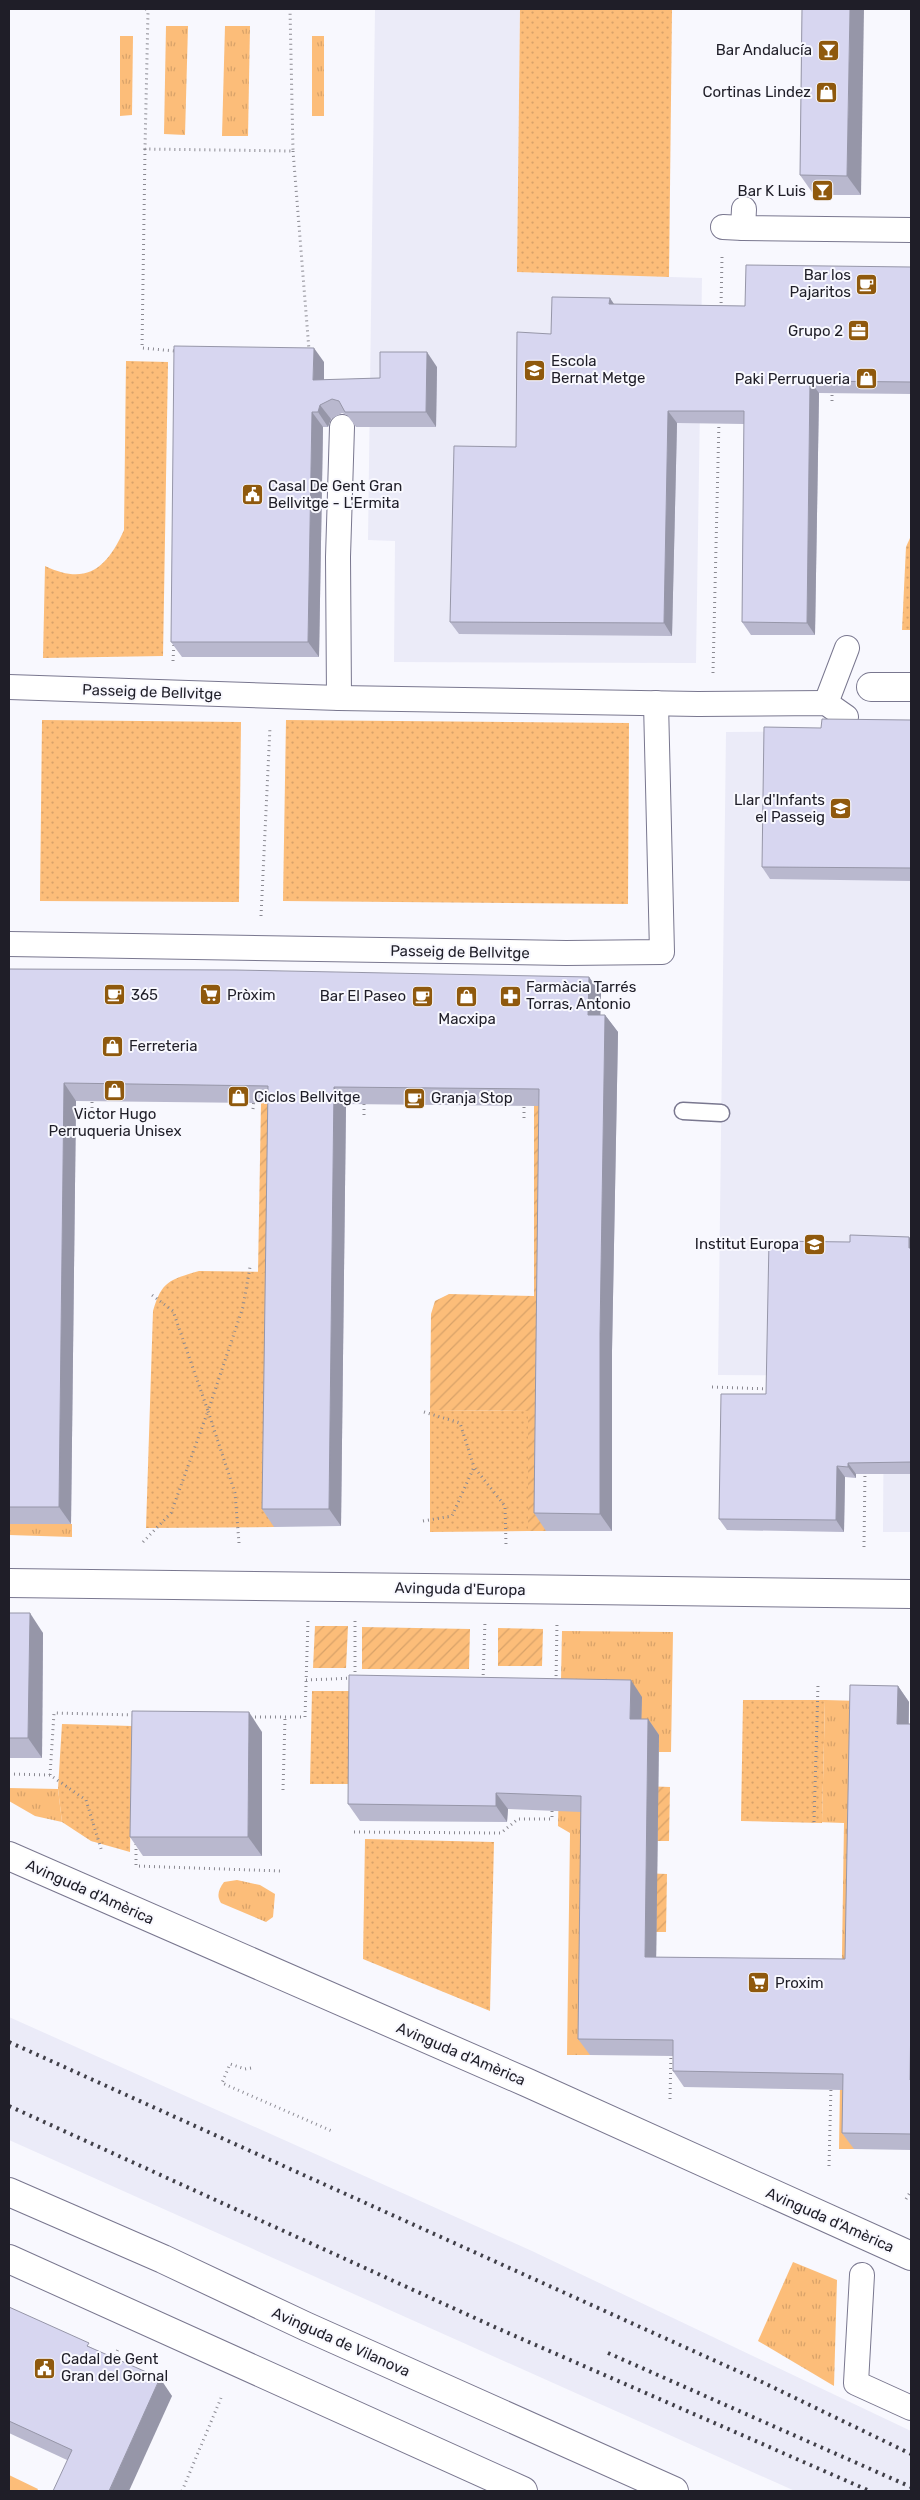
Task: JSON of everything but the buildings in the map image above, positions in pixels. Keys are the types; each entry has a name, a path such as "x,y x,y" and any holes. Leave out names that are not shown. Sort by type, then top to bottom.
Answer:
{"street":[{"path":"736,221 911,230"},
{"path":"338,698 338,557 342,427"},
{"path":"846,717 826,703 847,648"},
{"name":"Passeig de Bellvitge","path":"9,687 173,694 338,698 712,704 826,703"},
{"path":"871,687 911,687"},
{"name":"Passeig de Bellvitge","path":"9,944 566,954 662,952 656,703"},
{"name":"Avinguda d'Europa","path":"9,1583 911,1594"},
{"name":"Avinguda d'Amèrica","path":"9,1856 528,2083 911,2256"},
{"name":"Avinguda de Vilanova","path":"9,2192 162,2259 314,2330 674,2491"},
{"path":"9,2259 523,2491"},
{"path":"862,2275 856,2383 911,2408"}],"lane":[{"path":"682,1111 721,1112"}],"path":[{"path":"146,9 148,12 144,149 142,348 176,349 176,359"},
{"path":"290,9 292,151 310,357"},
{"path":"144,149 292,151"},
{"path":"721,316 736,221"},
{"path":"832,382 832,401"},
{"path":"712,704 716,634 720,415"},
{"path":"173,694 174,635"},
{"path":"260,948 272,696"},
{"path":"92,1090 92,1108"},
{"path":"253,1109 254,1090"},
{"path":"364,1096 364,1115"},
{"path":"524,1099 524,1118"},
{"path":"143,1542 171,1513 243,1307 250,1267"},
{"path":"152,1295 173,1311 235,1493 240,1543"},
{"path":"712,1387 780,1389"},
{"path":"424,1412 460,1423 474,1467 505,1506 506,1545"},
{"path":"864,1547 866,1460"},
{"path":"423,1521 452,1516 474,1467"},
{"path":"355,1619 355,1688"},
{"path":"246,1717 305,1717 308,1620"},
{"path":"483,1681 485,1621"},
{"path":"547,1682 556,1682 557,1622"},
{"path":"306,1680 365,1679"},
{"path":"473,1681 492,1681"},
{"path":"814,1822 818,1685"},
{"path":"50,1775 54,1713 138,1716"},
{"path":"283,1790 284,1718"},
{"path":"9,1774 50,1775 86,1800 102,1852"},
{"path":"354,1832 501,1833 518,1820 552,1819 553,1799"},
{"path":"136,1838 136,1866 281,1871"},
{"path":"670,2099 672,2044"},
{"path":"251,2068 245,2069 230,2064 222,2083 334,2132"},
{"path":"829,2166 831,2078"},
{"path":"906,2199 911,2191"},
{"path":"111,2365 119,2347"},
{"path":"182,2491 221,2398"}],"shaded area":[{"name":"Escola Bernat Metge","path":"375,9 520,9 517,272 702,278 696,663 394,662 395,541 368,540"},
{"name":"Institut Europa","path":"831,731 911,733 911,1532 883,1532 884,1376 718,1375 726,732"},
{"path":"9,2017 532,2251 911,2431 911,2491 795,2491 9,2140"}],"green space":[{"path":"520,9 672,9 669,277 517,272"},
{"path":"166,26 188,26 185,135 164,134"},
{"path":"225,26 250,26 248,136 222,136"},
{"path":"120,36 133,36 132,115 120,116"},
{"path":"312,36 324,36 324,116 312,116"},
{"path":"126,361 168,362 163,656 43,658 45,566 60,572 73,574 94,570 110,554 124,530"},
{"path":"910,538 911,630 902,630 906,547"},
{"path":"42,720 241,722 239,902 40,901"},
{"path":"286,720 629,723 628,904 283,901"},
{"path":"263,989 278,1272 258,1273"},
{"path":"534,992 552,993 546,1531 528,1531 528,1411 430,1410 431,1314 435,1301 449,1294 534,1296"},
{"path":"199,1271 278,1272 274,1527 146,1528 153,1311 160,1293 168,1283"},
{"path":"430,1410 529,1411 528,1531 430,1532"},
{"path":"9,1524 72,1524 72,1537 9,1535"},
{"path":"315,1626 348,1626 346,1668 313,1668"},
{"path":"362,1627 470,1629 469,1669 362,1669"},
{"path":"498,1628 543,1629 542,1666 498,1666"},
{"path":"562,1631 673,1632 671,1752 659,1752 659,1735 594,1696 590,2055 567,2055 570,1833 558,1826"},
{"path":"312,1691 351,1691 349,1784 310,1784"},
{"path":"743,1700 825,1700 822,1823 741,1821"},
{"path":"825,1700 861,1701 854,2149 839,2149 844,1823 816,1822 822,1822"},
{"path":"62,1724 132,1726 130,1852 91,1841 62,1822 58,1789"},
{"path":"641,1786 670,1787 669,1841 657,1841"},
{"path":"9,1788 58,1789 62,1822 35,1816 9,1801"},
{"path":"365,1839 494,1842 490,2011 363,1959"},
{"path":"640,1873 667,1874 666,1932 656,1932"},
{"path":"237,1880 260,1885 275,1894 273,1917 266,1922 221,1903 219,1892 224,1882"},
{"path":"793,2262 837,2280 834,2386 758,2341"},
{"path":"9,2475 38,2489 37,2491 9,2491"}],"railway":[{"path":"9,2042 762,2382 911,2454"},
{"path":"9,2106 499,2329 870,2491"},
{"path":"608,2353 911,2487"}],"place":[{"name":"Bar Andalucía","path":"828,50"},
{"name":"Cortinas Lindez","path":"827,92"},
{"name":"Bar K Luis","path":"822,191"},
{"name":"Bar los Pajaritos","path":"867,284"},
{"name":"Grupo 2","path":"859,331"},
{"name":"Escola Bernat Metge","path":"535,370"},
{"name":"Paki Perruqueria","path":"866,379"},
{"name":"Casal De Gent Gran Bellvitge - L'Ermita","path":"252,495"},
{"name":"Llar d'Infants el Passeig","path":"841,809"},
{"name":"365","path":"115,995"},
{"name":"Pròxim","path":"211,995"},
{"name":"Bar El Paseo","path":"422,996"},
{"name":"Macxipa","path":"467,996"},
{"name":"Farmàcia Tarrés Torras, Antonio","path":"510,996"},
{"name":"Ferreteria","path":"113,1046"},
{"name":"Victor Hugo Perruqueria Unisex","path":"115,1091"},
{"name":"Ciclos Bellvitge","path":"238,1097"},
{"name":"Granja Stop","path":"415,1098"},
{"name":"Institut Europa","path":"815,1244"},
{"name":"Proxim","path":"759,1983"},
{"name":"Cadal de Gent Gran del Gornal","path":"45,2368"}]}
